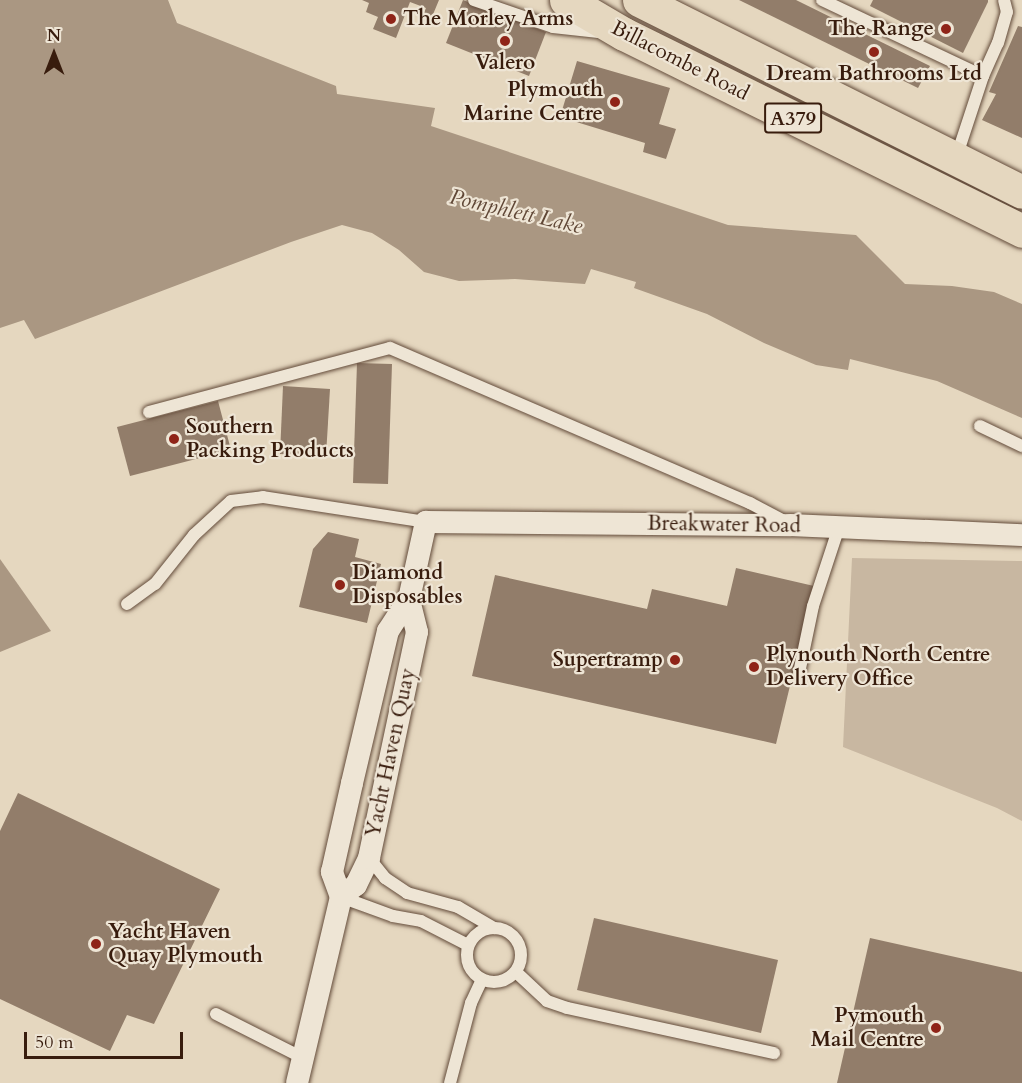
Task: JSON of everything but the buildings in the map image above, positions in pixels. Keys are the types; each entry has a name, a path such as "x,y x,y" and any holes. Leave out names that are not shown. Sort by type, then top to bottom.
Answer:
{"main road":[{"name":"Billacombe Road","path":"566,0 624,34 1022,231"},
{"name":"Billacombe Road","path":"643,1 1022,192"},
{"path":"956,158 966,204"}],"street":[{"name":"Breakwater Road","path":"426,522 790,525 1022,535"},
{"name":"Yacht Haven Quay","path":"297,1083 341,897 332,872 387,631 409,599 426,522"},
{"name":"Yacht Haven Quay","path":"341,897 356,885 369,858 417,632 409,599"}],"lane":[{"path":"474,0 553,27 624,34"},
{"path":"822,0 983,76"},
{"path":"956,158 983,76 998,43 1007,12 1004,0"},
{"path":"149,412 390,348 750,502 790,525"},
{"path":"980,426 1022,446"},
{"path":"127,604 155,584 194,536 231,501 263,497 426,522"},
{"path":"799,673 813,606 839,527"},
{"path":"369,858 385,878 407,892 458,907 494,928 510,933 519,945 521,961 516,972 498,982 482,979 470,968 467,961 468,945 478,932 494,928"},
{"path":"341,897 393,916 421,921 468,945"},
{"path":"516,972 547,1001 567,1008 774,1053"},
{"path":"450,1083 471,1003 482,979"},
{"path":"216,1014 303,1058"}],"shaded area":[{"path":"852,558 1022,561 1022,821 997,808 843,747"}],"water":[{"name":"Pomphlett Lake","path":"0,0 168,0 177,23 336,86 337,94 435,108 431,126 728,225 856,235 905,284 952,286 994,292 1022,304 1022,418 937,381 850,359 848,370 816,365 764,343 707,314 634,288 636,282 591,269 585,284 515,279 459,281 424,272 399,250 372,233 342,225 291,242 35,339 24,320 0,328"},
{"path":"0,559 51,631 0,652"}],"place":[{"name":"The Morley Arms","path":"391,19"},
{"name":"The Range","path":"946,29"},
{"name":"Valero","path":"505,41"},
{"name":"Dream Bathrooms Ltd","path":"874,52"},
{"name":"Plymouth Marine Centre","path":"615,102"},
{"name":"Southern Packing Products","path":"174,439"},
{"name":"Diamond Disposables","path":"340,585"},
{"name":"Supertramp","path":"675,660"},
{"name":"Plynouth North Centre Delivery Office","path":"754,667"},
{"name":"Yacht Haven Quay Plymouth","path":"96,944"},
{"name":"Pymouth Mail Centre","path":"936,1028"}]}
